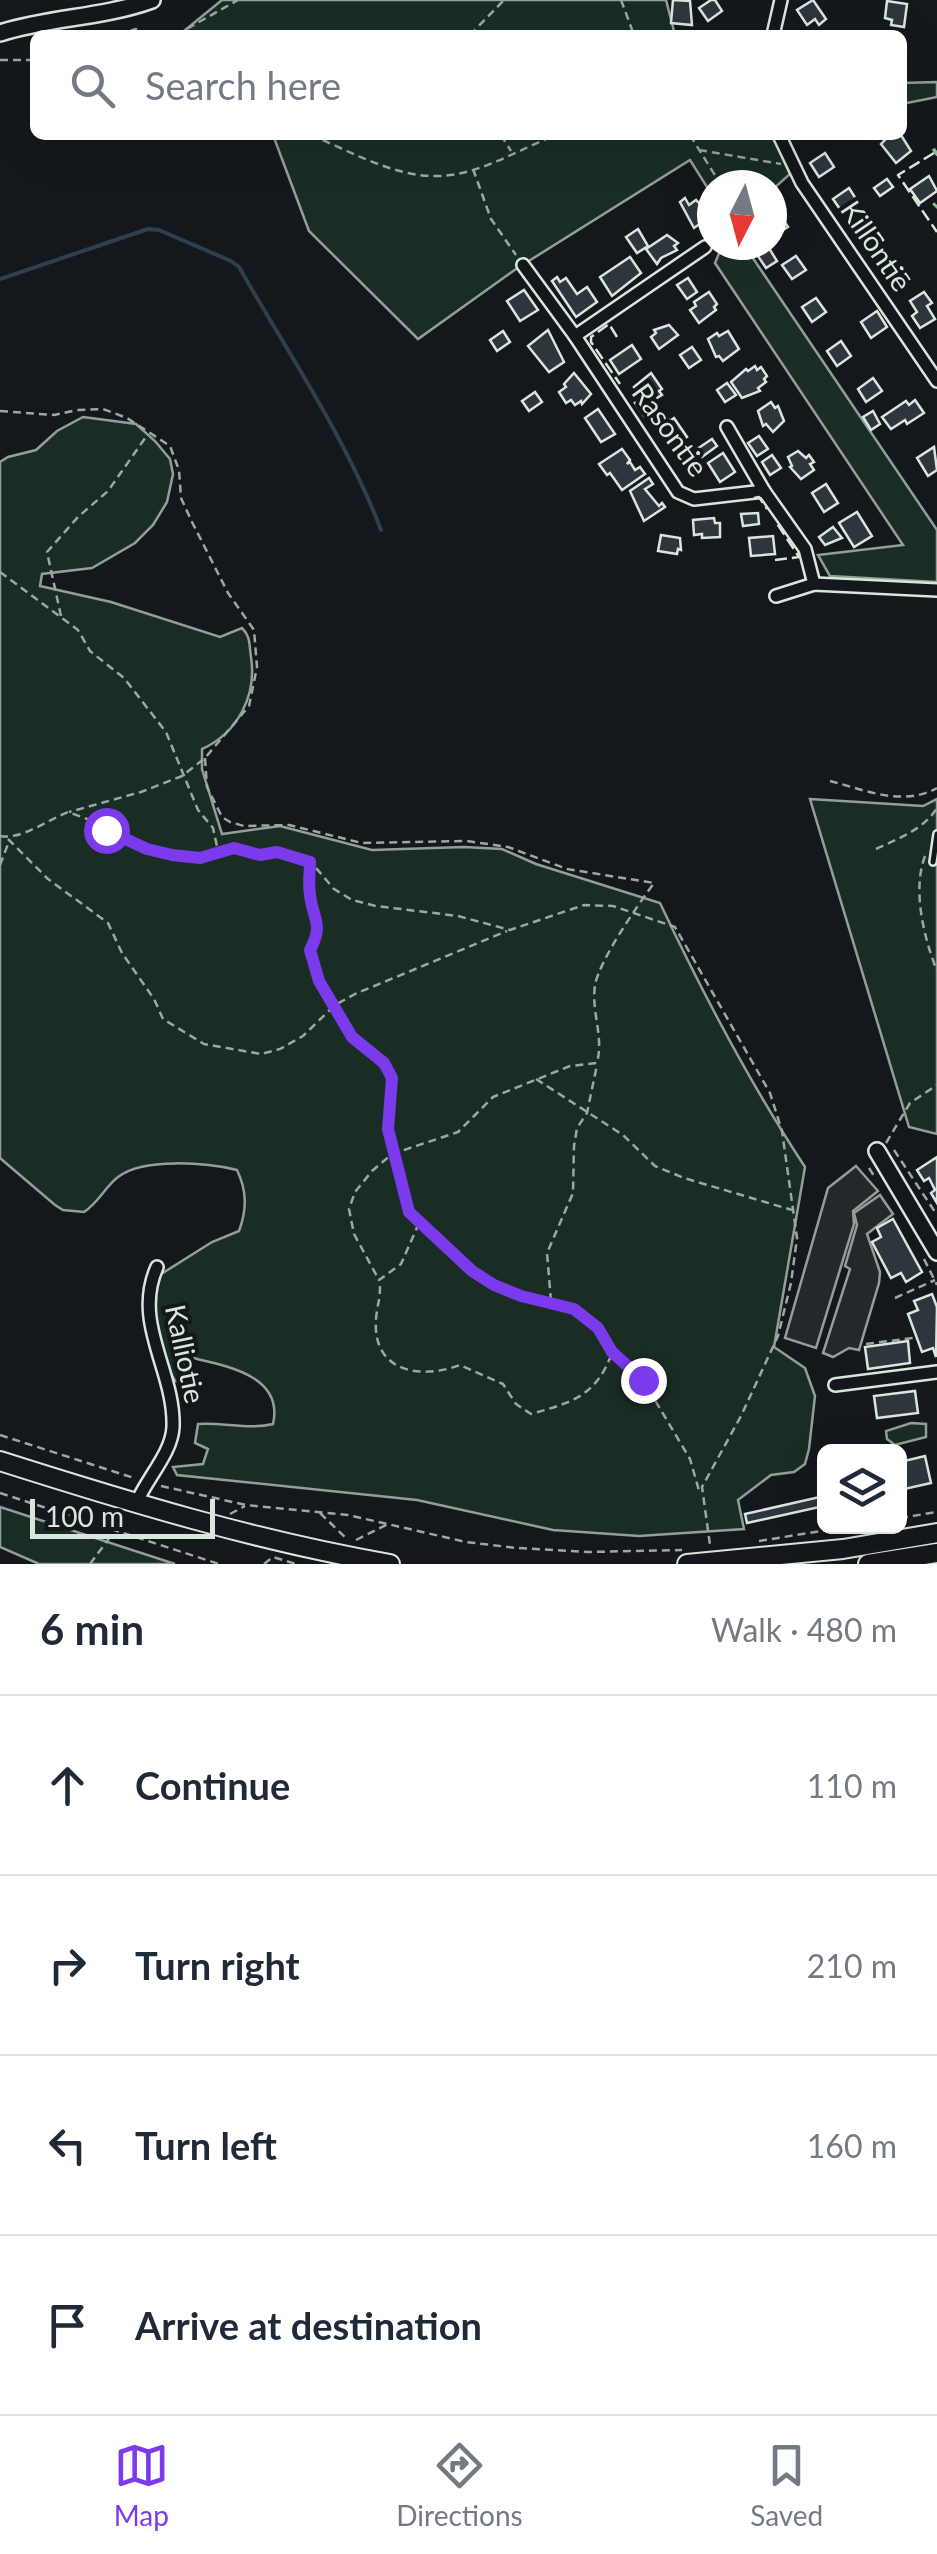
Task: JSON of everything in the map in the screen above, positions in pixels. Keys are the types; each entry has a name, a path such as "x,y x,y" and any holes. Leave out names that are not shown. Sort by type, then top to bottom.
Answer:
{"main road":[{"path":"0,34 30,24 92,17 152,0"},
{"path":"884,1153 937,1252"},
{"path":"0,1461 136,1504 292,1546 390,1564"},
{"path":"691,1554 716,1558 844,1549 937,1533"},
{"path":"868,1564 937,1553"}],"street":[{"path":"774,30 781,0"},
{"name":"Killontie","path":"781,140 791,163 937,381"},
{"path":"575,336 697,252"},
{"name":"Rasontie","path":"523,265 678,492 694,499 764,490"},
{"path":"727,427 805,549 814,584"},
{"path":"776,596 814,584 937,590"},
{"name":"Kalliotie","path":"136,1504 145,1482 166,1454 173,1430 170,1400 147,1305 157,1266"},
{"path":"835,1386 937,1372"}],"lane":[{"path":"934,862 937,834"}],"path":[{"path":"184,30 238,0"},
{"path":"475,30 504,0"},
{"path":"621,0 632,30"},
{"path":"0,60 30,60"},
{"path":"322,140 387,167 437,176 473,169 544,140"},
{"path":"504,140 512,153"},
{"path":"693,140 712,170"},
{"path":"699,150 791,163"},
{"path":"473,169 491,220 523,265"},
{"path":"0,411 54,415 103,410 163,439 175,453 182,498 192,522 228,593 254,630 257,667 249,706 206,758 182,776 68,812 8,840 0,865"},
{"path":"62,617 47,552 108,491 150,432"},
{"path":"0,572 78,630 90,651 124,678 166,732 198,810 212,828 219,852"},
{"path":"206,758 208,787 222,817 244,826 289,826 362,843 466,840 526,852 567,869 654,883 633,913 595,984 602,1046 588,1114 577,1128 574,1194 546,1253 552,1302"},
{"path":"830,781 889,797 928,793 937,788"},
{"path":"876,849 929,820 937,808"},
{"path":"68,812 147,849 200,858 234,848 260,855 277,852 310,862 334,889 352,900 458,916 510,930"},
{"path":"0,836 58,888 108,924 163,1018 185,1035 216,1048 261,1054 303,1036 335,1005 416,966 584,905 613,906 676,927 770,1094 782,1130 797,1238 778,1336 741,1416 714,1460 701,1496"},
{"path":"936,844 922,860 921,906 927,946 937,970"},
{"path":"0,1435 145,1482 246,1505 318,1511 390,1523 466,1542 517,1548 716,1558 690,1460 643,1380 612,1352 598,1328 574,1309 521,1296 483,1278 409,1212 388,1129 392,1078 384,1063 352,1037 319,981 310,950 317,938 318,920 310,897 310,862"},
{"path":"597,1063 570,1066 535,1078 493,1097 458,1132 392,1154 356,1192 349,1209 354,1234 379,1280 382,1291 376,1330 382,1350 391,1362 408,1371 422,1372 442,1372 460,1365 503,1384 516,1404 531,1414 582,1398 605,1371 612,1352"},
{"path":"535,1078 623,1135 655,1166 793,1210"},
{"path":"937,1085 910,1103 884,1153 937,1215"},
{"path":"379,1280 401,1264 420,1222"},
{"path":"895,1298 934,1280"},
{"path":"866,1344 913,1338"},
{"path":"0,1494 219,1564"},
{"path":"193,1505 196,1495"},
{"path":"226,1515 246,1505"},
{"path":"318,1511 351,1544 390,1523"},
{"path":"907,1517 937,1512"},
{"path":"90,1564 115,1531"},
{"path":"744,1555 817,1533"},
{"path":"264,1564 273,1557 295,1563"}],"green space":[{"path":"222,0 666,0 674,30 185,30"},
{"path":"937,82 937,97 907,103 907,83"},
{"path":"275,140 775,140 790,174 787,177 787,170 697,171 690,160 516,269 418,339 309,231"},
{"path":"754,260 937,530 937,582 830,576 818,555 903,545 715,263"},
{"path":"83,417 136,424 155,441 170,459 173,474 167,502 153,525 135,543 92,568 42,574 40,586 111,602 220,637 242,628 245,631 252,671 248,699 226,733 202,749 202,769 222,834 280,826 372,850 502,849 536,864 660,903 728,1037 805,1167 774,1347 805,1368 815,1396 809,1449 805,1464 794,1472 771,1475 738,1500 744,1529 639,1536 553,1530 417,1500 177,1475 173,1467 203,1464 208,1449 195,1443 198,1424 273,1424 270,1395 250,1376 193,1358 184,1363 182,1381 175,1381 157,1330 158,1276 212,1242 239,1231 245,1200 237,1170 193,1164 143,1166 118,1177 84,1212 55,1205 0,1158 0,462 36,450 57,431"},
{"path":"810,799 923,806 937,799 937,1134 909,1127"},
{"path":"911,1423 926,1424 926,1437 899,1444 887,1439 886,1431"},
{"path":"0,1507 175,1564 39,1564 0,1547"}],"shaded area":[{"path":"856,1166 878,1191 853,1211 854,1224 816,1348 785,1338 828,1188"},
{"path":"880,1195 893,1214 867,1234 880,1272 879,1283 859,1350 849,1348 833,1357 823,1353 850,1269 845,1266 857,1225 854,1213"}],"building":[{"path":"673,0 690,1 692,25 671,23"},
{"path":"711,0 722,11 708,21 699,8"},
{"path":"813,0 826,19 819,25 815,19 807,25 797,10"},
{"path":"887,1 907,4 904,27 891,25 892,20 885,18"},
{"path":"885,140 904,140 911,151 896,163 881,144"},
{"path":"825,153 834,167 819,177 810,163"},
{"path":"929,176 937,191 920,203 910,189"},
{"path":"887,179 893,187 880,196 874,188"},
{"path":"849,188 858,202 842,212 833,199"},
{"path":"685,198 689,205 697,201 694,228 680,202"},
{"path":"874,227 883,240 868,250 859,237"},
{"path":"638,229 648,246 637,253 626,237"},
{"path":"667,235 678,243 674,246 677,250 657,264 646,249"},
{"path":"796,256 806,270 792,279 782,265"},
{"path":"630,257 641,273 612,296 600,277"},
{"path":"761,260 776,260 777,261 766,268"},
{"path":"900,266 909,279 894,289 885,276"},
{"path":"557,277 560,282 566,278 577,294 587,287 597,302 576,317 552,281"},
{"path":"688,278 697,292 687,299 677,285"},
{"path":"524,290 538,310 520,321 507,301"},
{"path":"709,292 717,304 716,310 699,323 690,310 696,306 694,302"},
{"path":"924,292 932,303 927,306 935,319 920,328 912,316 917,312 910,301"},
{"path":"816,298 826,312 812,322 802,307"},
{"path":"877,311 887,327 871,338 861,322"},
{"path":"669,325 678,335 659,349 651,337 656,333 654,330"},
{"path":"548,330 564,362 549,372 528,346"},
{"path":"503,331 510,342 497,351 490,340"},
{"path":"728,331 739,349 723,361 716,357 708,339"},
{"path":"841,341 851,356 837,366 827,351"},
{"path":"632,345 641,359 619,374 610,360"},
{"path":"692,347 701,360 689,368 680,355"},
{"path":"755,366 757,370 761,367 766,382 758,388 760,391 742,398 731,382"},
{"path":"574,373 591,394 582,404 581,401 575,405 571,400 566,403 559,392"},
{"path":"651,373 662,395 652,401 657,408 644,416 635,403 642,399 634,394 634,387"},
{"path":"873,378 882,391 866,402 858,389"},
{"path":"727,383 736,395 725,402 717,390"},
{"path":"535,392 542,402 529,411 522,401"},
{"path":"915,400 924,413 891,429 882,417 906,401 909,405"},
{"path":"771,402 775,408 778,406 784,421 773,432 766,424 763,426 758,411"},
{"path":"598,409 615,434 601,442 585,418"},
{"path":"873,411 880,424 871,430 863,417"},
{"path":"674,418 687,437 673,446 662,436 663,421"},
{"path":"759,436 768,449 757,456 748,443"},
{"path":"712,439 717,446 702,457 697,449"},
{"path":"934,447 937,470 928,476 917,458"},
{"path":"622,449 630,460 627,464 630,462 635,470 640,467 645,474 622,490 599,464"},
{"path":"798,451 814,462 810,464 814,470 801,479 790,467 788,457"},
{"path":"723,453 735,472 720,482 708,463"},
{"path":"772,455 781,468 770,475 762,462"},
{"path":"649,478 653,484 645,489 659,506 662,503 665,507 644,521 630,491"},
{"path":"826,484 838,503 824,512 812,493"},
{"path":"857,512 872,536 854,547 839,523"},
{"path":"758,513 759,524 743,526 741,514"},
{"path":"714,518 715,523 720,523 720,537 694,535 693,520"},
{"path":"833,527 842,538 825,545 819,537"},
{"path":"661,535 680,538 681,550 677,554 658,551"},
{"path":"773,536 775,554 751,556 749,538"},
{"path":"937,1157 937,1203 929,1178 924,1181 917,1170"},
{"path":"893,1219 922,1272 906,1282 901,1273 891,1278 872,1242 881,1237 877,1228"},
{"path":"932,1294 937,1307 936,1357 933,1348 922,1352 908,1314 918,1310 914,1301"},
{"path":"908,1341 910,1363 868,1369 865,1347"},
{"path":"915,1391 918,1413 877,1418 874,1396"},
{"path":"925,1456 931,1483 907,1488 907,1460"},
{"path":"817,1498 817,1508 747,1523 745,1514"}],"waterway":[{"path":"0,279 148,229 159,230 231,261 239,267 334,429 381,530"}],"fence":[{"path":"934,153 898,175 937,232"},
{"path":"617,337 609,324 591,337 591,342 620,384"},
{"path":"754,498 759,497 767,509"},
{"path":"775,560 799,557 776,522"}],"route":[{"path":"106,830 147,849 172,855 200,858 234,848 246,854 277,852 310,862 310,897 318,920 317,938 310,950 319,981 352,1037 384,1063 392,1078 388,1129 409,1212 472,1271 494,1285 574,1309 598,1328 612,1352 643,1380"}]}
